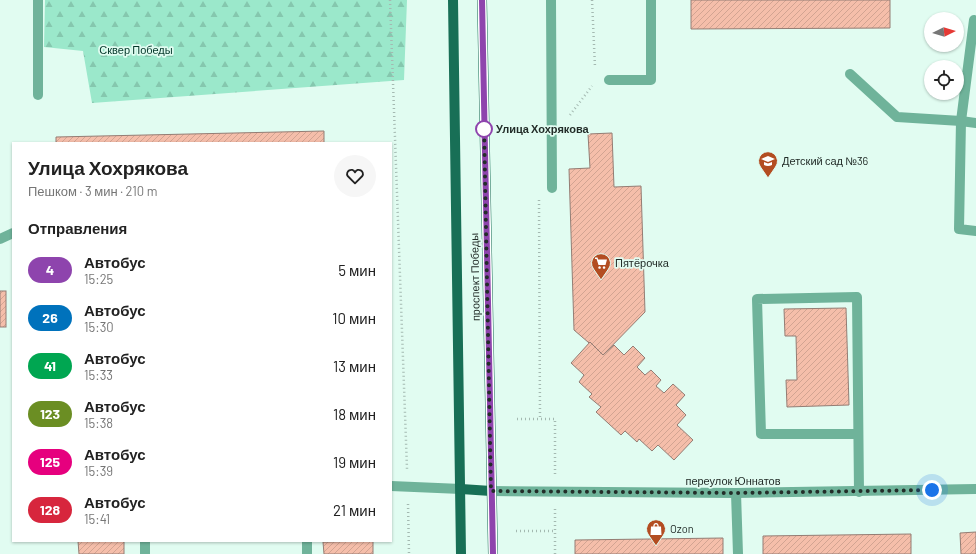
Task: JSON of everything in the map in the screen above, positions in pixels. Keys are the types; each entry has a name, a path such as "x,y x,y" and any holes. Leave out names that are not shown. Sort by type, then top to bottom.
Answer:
{"main road":[{"name":"проспект Победы","path":"453,0 461,554"},
{"name":"проспект Победы","path":"482,0 493,554"},
{"path":"461,489 491,491"}],"street":[{"path":"38,0 38,95"},
{"path":"551,0 552,188"},
{"path":"609,80 651,80 651,0"},
{"path":"974,20 961,121 959,229 976,231"},
{"path":"850,74 897,117 976,123"},
{"path":"0,239 12,233"},
{"path":"857,434 761,434 757,299 857,297 858,492"},
{"path":"392,486 461,489"},
{"name":"переулок Юннатов","path":"491,491 736,493 976,489"},
{"path":"736,493 738,554"},
{"path":"145,542 145,554"},
{"path":"307,542 307,554"}],"path":[{"path":"390,0 408,486 409,554"},
{"path":"592,0 595,74"},
{"path":"552,139 595,82"},
{"path":"539,198 540,419"},
{"path":"516,531 555,531"}],"green space":[{"name":"Сквер Победы","path":"45,0 407,0 404,80 92,103 83,51 44,47"}],"building":[{"path":"691,0 890,0 890,28 691,29"},
{"path":"324,131 324,142 56,142 56,137"},
{"path":"612,133 614,187 641,186 645,312 603,355 574,330 569,169 590,168 588,134"},
{"path":"0,291 6,291 6,327 0,327"},
{"path":"846,308 849,405 787,407 786,380 797,380 796,336 785,336 784,309"},
{"path":"590,342 603,355 614,345 624,355 633,346 645,358 637,367 645,375 651,370 661,380 656,386 664,393 673,384 685,395 676,405 686,415 677,425 693,440 674,460 658,445 652,451 639,439 637,442 625,431 621,435 596,412 601,407 589,397 592,394 579,382 584,375 571,363"},
{"path":"976,532 976,554 961,554 960,533"},
{"path":"911,534 911,554 763,554 763,536"},
{"path":"723,538 723,554 575,554 575,540"},
{"path":"78,542 124,542 124,554 79,554"},
{"path":"323,542 373,542 373,554 324,554"}],"bus line":[{"name":"4","path":"482,0 489,419 493,554"}],"place":[{"name":"Улица Хохрякова","path":"484,129"},
{"name":"Детский сад №36","path":"768,178"},
{"name":"Пятёрочка","path":"601,280"},
{"name":"Ozon","path":"656,546"}],"route":[{"path":"484,129 484,124 491,491 736,493 932,490"}]}
